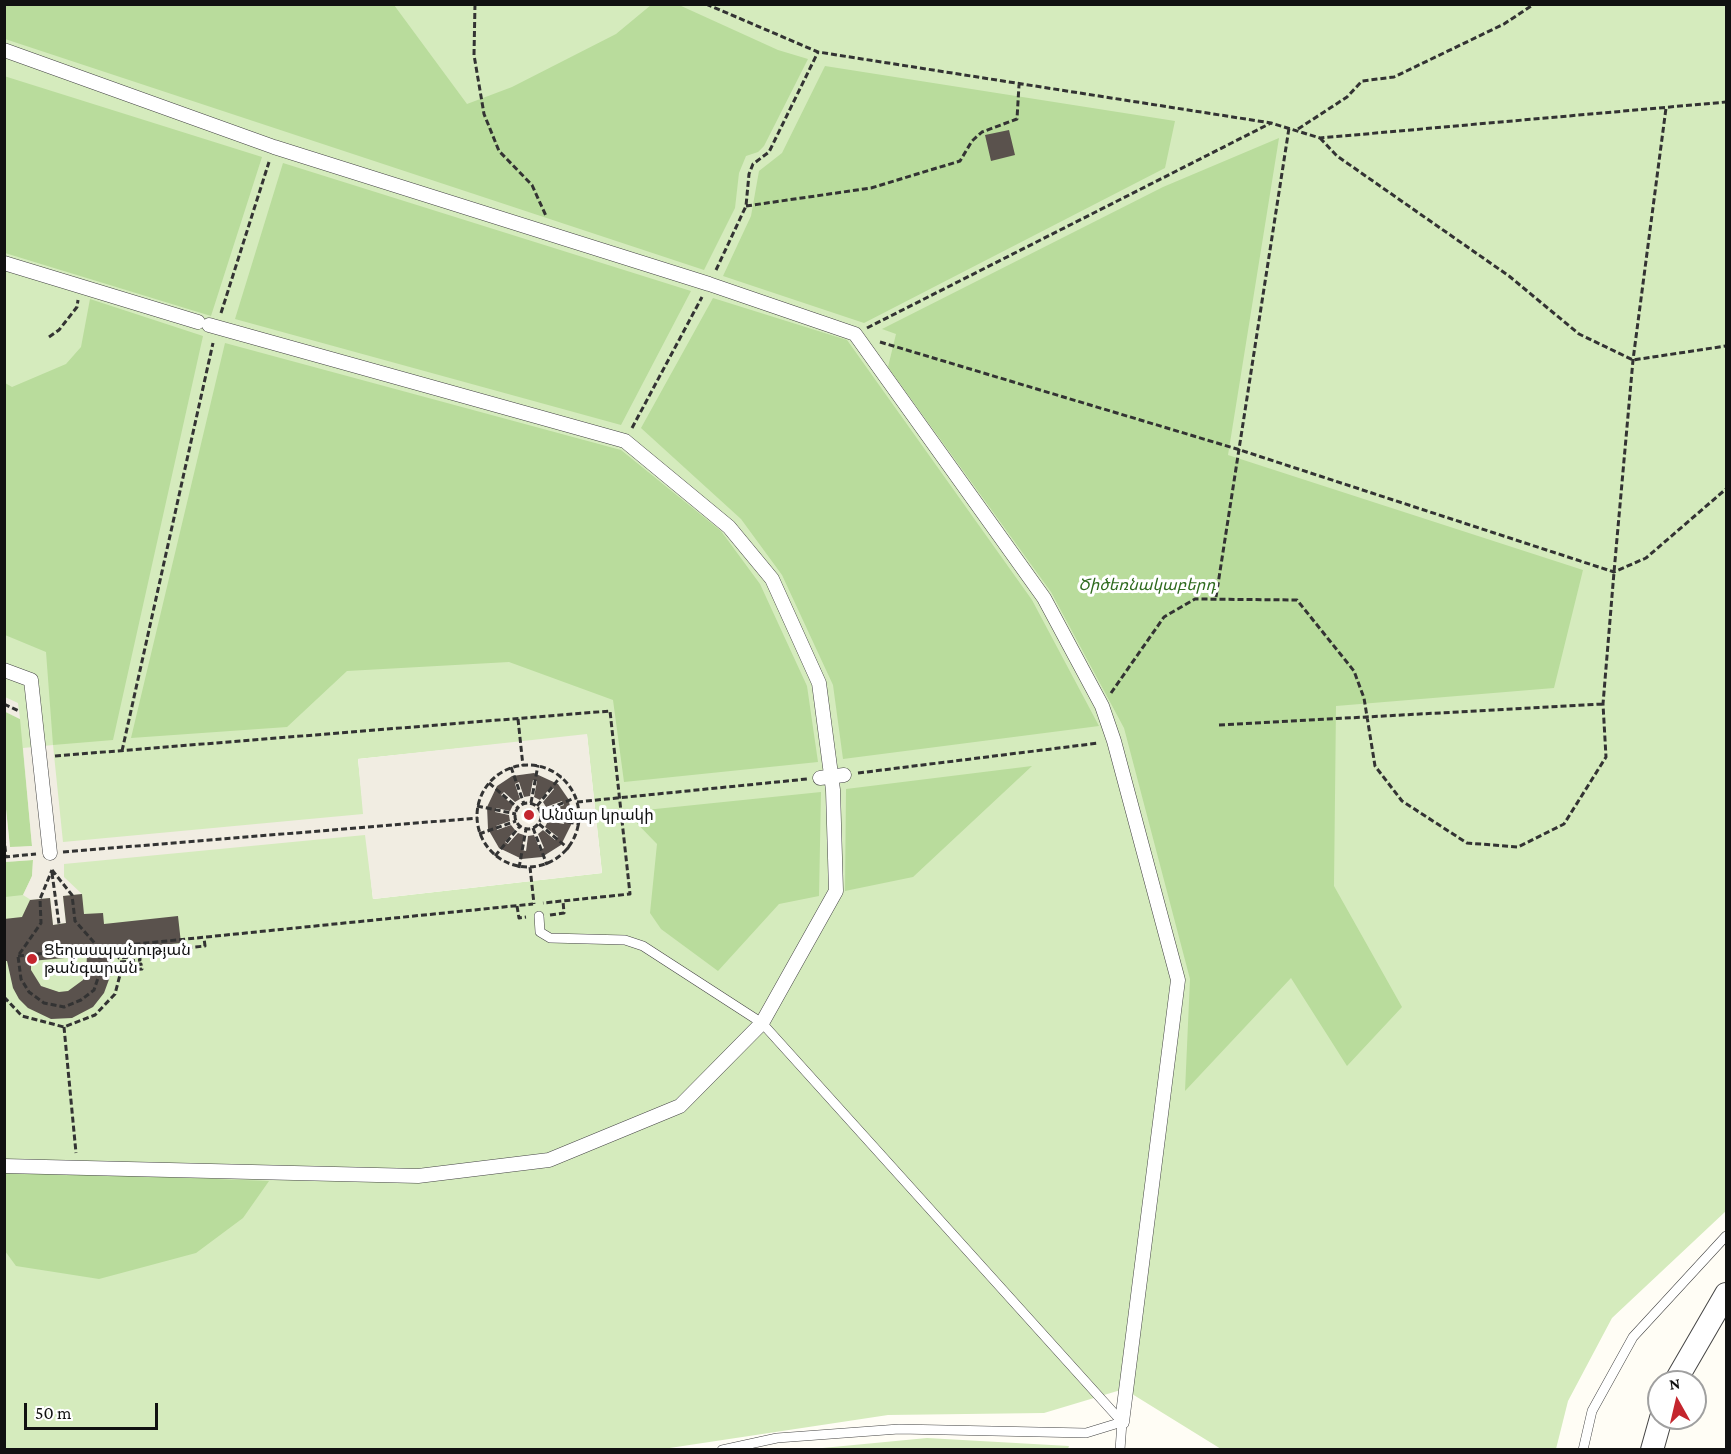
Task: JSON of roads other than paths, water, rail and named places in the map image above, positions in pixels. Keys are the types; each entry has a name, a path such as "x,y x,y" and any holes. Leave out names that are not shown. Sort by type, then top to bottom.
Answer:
{"street":[{"path":"4,50 274,147 554,234 855,334 1044,598 1102,706 1108,742 1178,980 1122,1422"},
{"path":"4,263 208,325 625,441 729,527 772,579 819,683 832,776 836,891 762,1023 680,1106 549,1160 418,1176 4,1166"},
{"path":"4,670 31,680 50,853"},
{"path":"1682,1370 1726,1294"},
{"path":"1652,1449 1658,1430"}],"lane":[{"path":"539,916 540,932 549,938 626,940 643,946 762,1023 1122,1422 1120,1449"},
{"path":"1583,1449 1592,1411 1633,1337 1726,1236"},
{"path":"722,1449 777,1438 899,1429 1086,1433 1122,1422"}],"place":[{"name":"Անմար կրակի","path":"529,815"},
{"name":"Ցեղասպանության թանգարան","path":"32,959"}],"park label":[{"name":"Ծիծեռնակաբերդ","path":"1147,585"}]}
